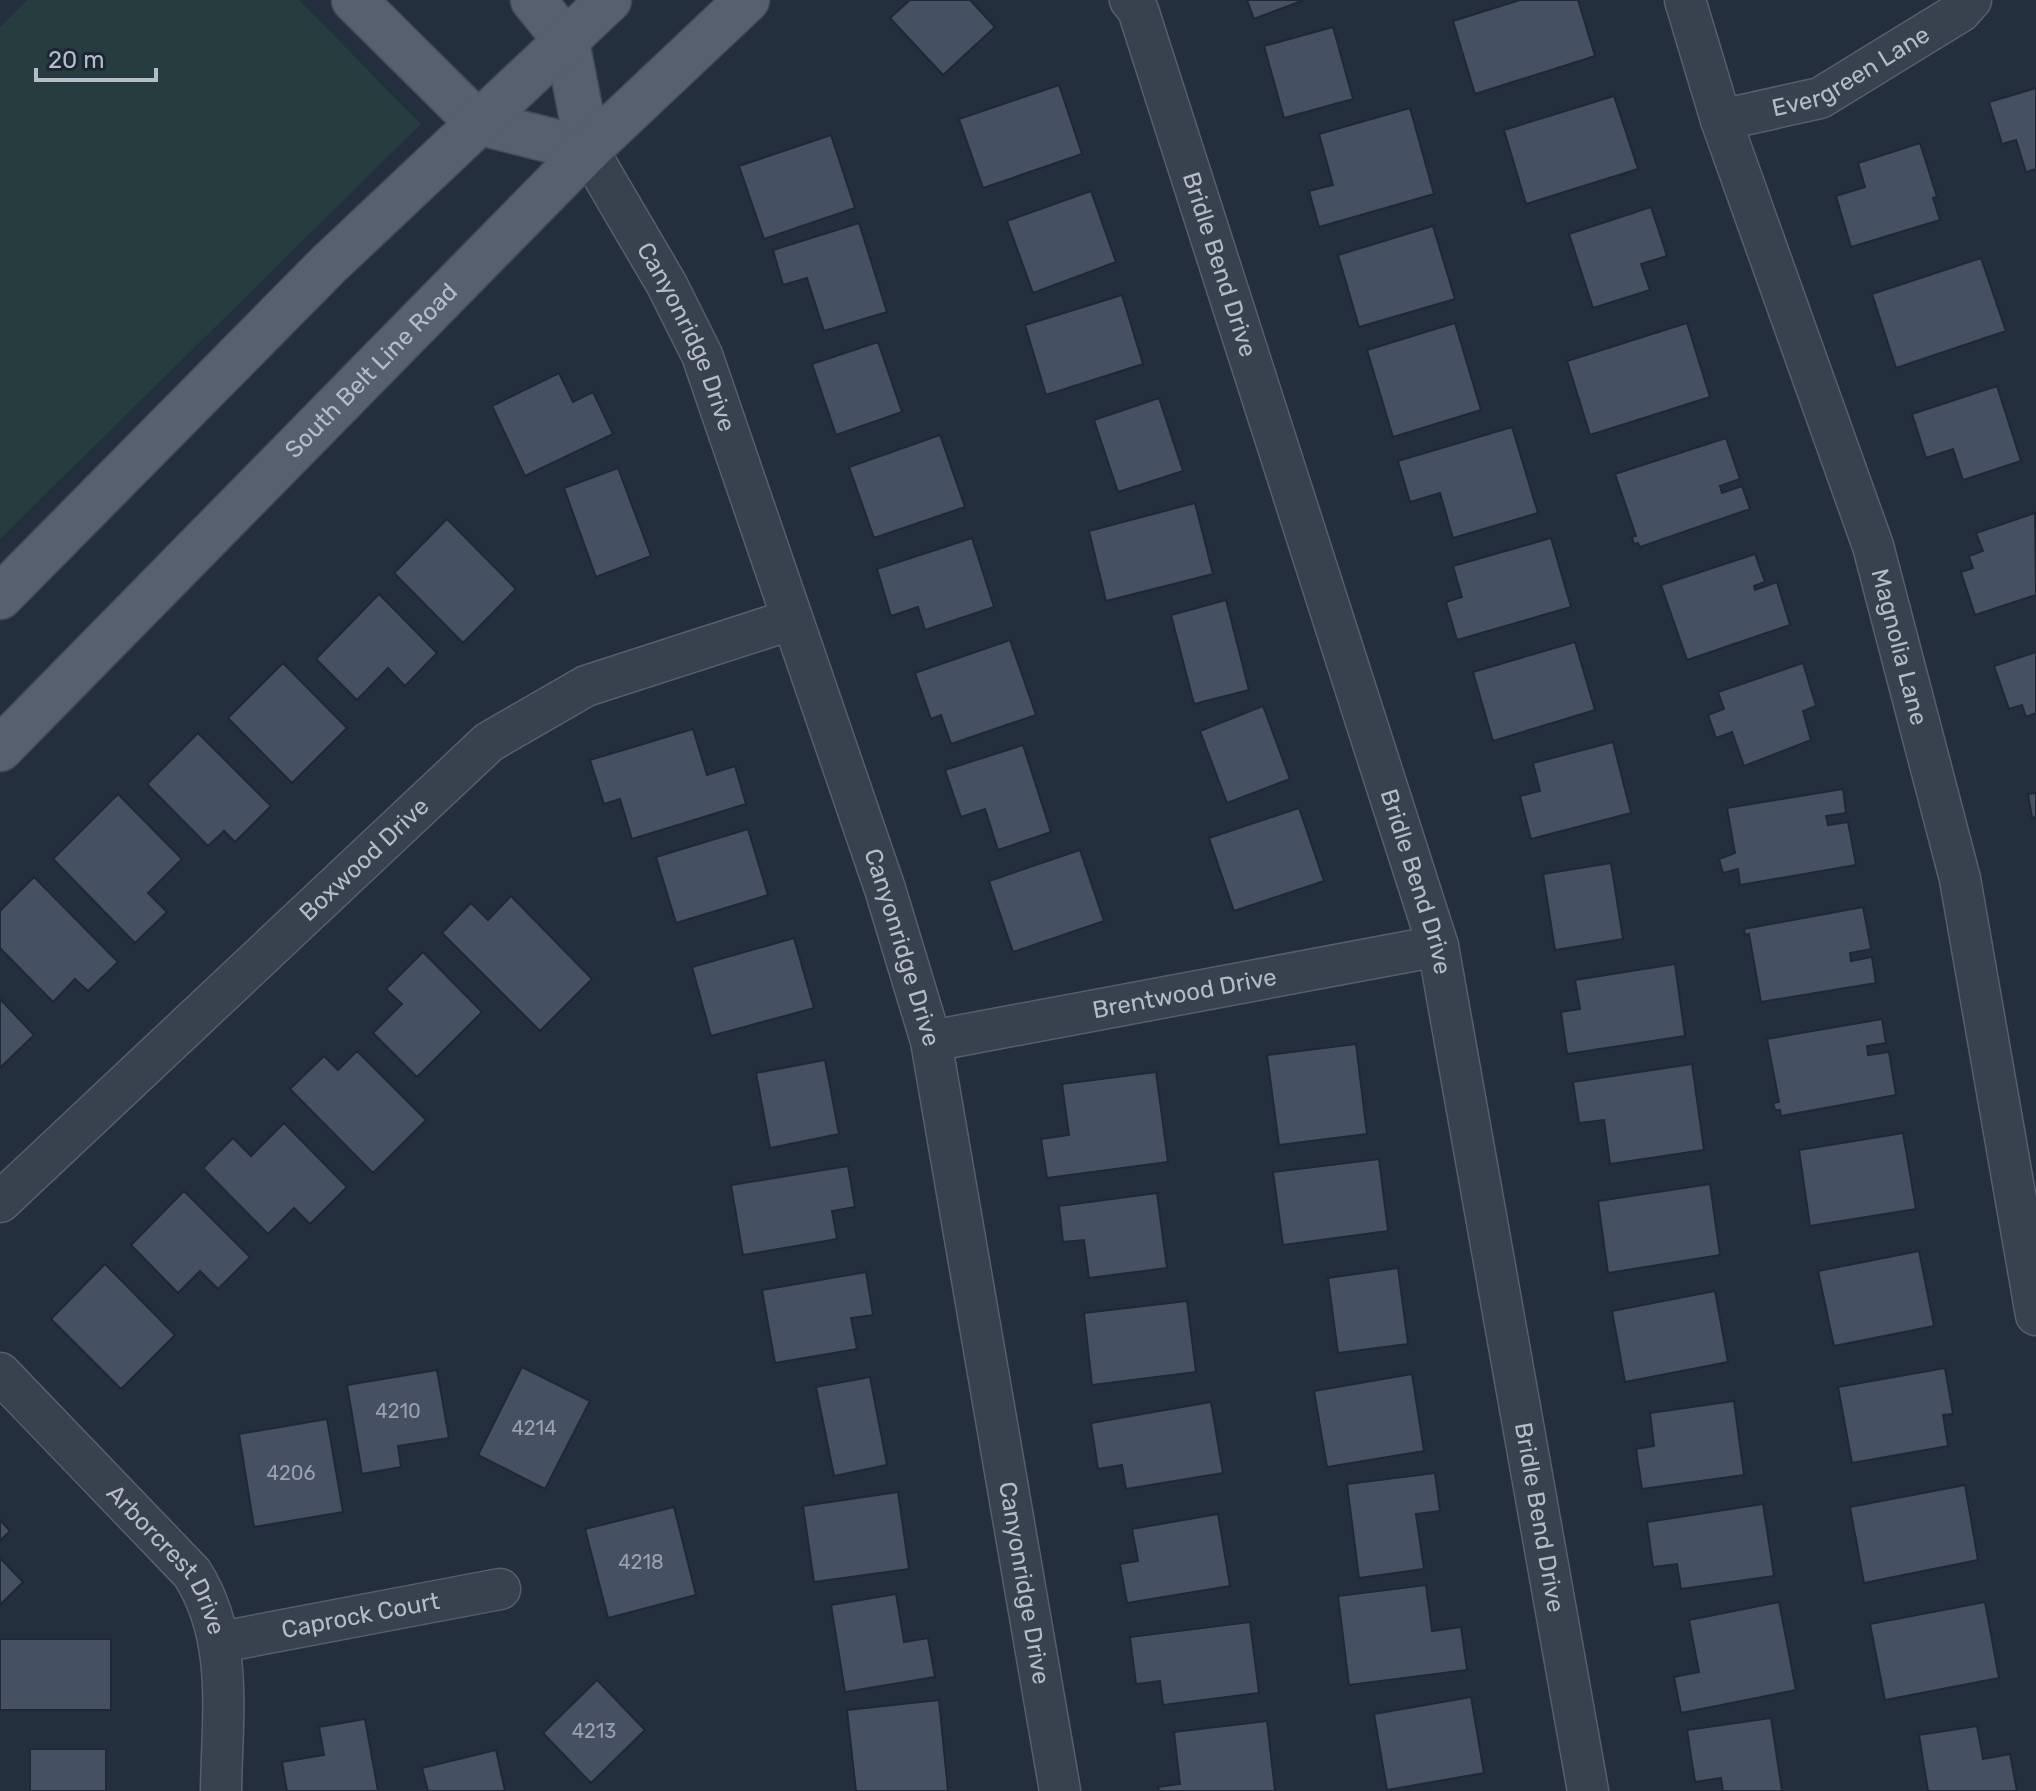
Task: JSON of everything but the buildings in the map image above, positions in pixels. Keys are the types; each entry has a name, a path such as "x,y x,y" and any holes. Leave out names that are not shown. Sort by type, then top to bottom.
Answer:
{"main road":[{"path":"354,0 477,122 588,150 567,42 533,0"},
{"path":"0,597 328,265 609,0"},
{"name":"South Belt Line Road","path":"0,749 588,150 747,0"}],"street":[{"name":"Bridle Bend Drive","path":"1130,0 1138,10 1438,946 1588,1791"},
{"name":"Magnolia Lane","path":"1685,0 1721,120 1877,561 1960,879 2036,1315"},
{"name":"Evergreen Lane","path":"1721,120 1820,98 1960,12 1971,0"},
{"name":"Canyonridge Drive","path":"588,150 667,285 702,355 790,620 885,889 931,1041 1060,1791"},
{"name":"Boxwood Drive","path":"0,1202 489,742 586,686 790,620"},
{"name":"Brentwood Drive","path":"931,1041 1438,946"},
{"name":"Arborcrest Drive","path":"0,1373 192,1573 210,1601 221,1642 221,1791"},
{"name":"Caprock Court","path":"221,1642 500,1589"}],"green space":[{"path":"27,0 299,0 421,124 0,539 0,27"}]}
